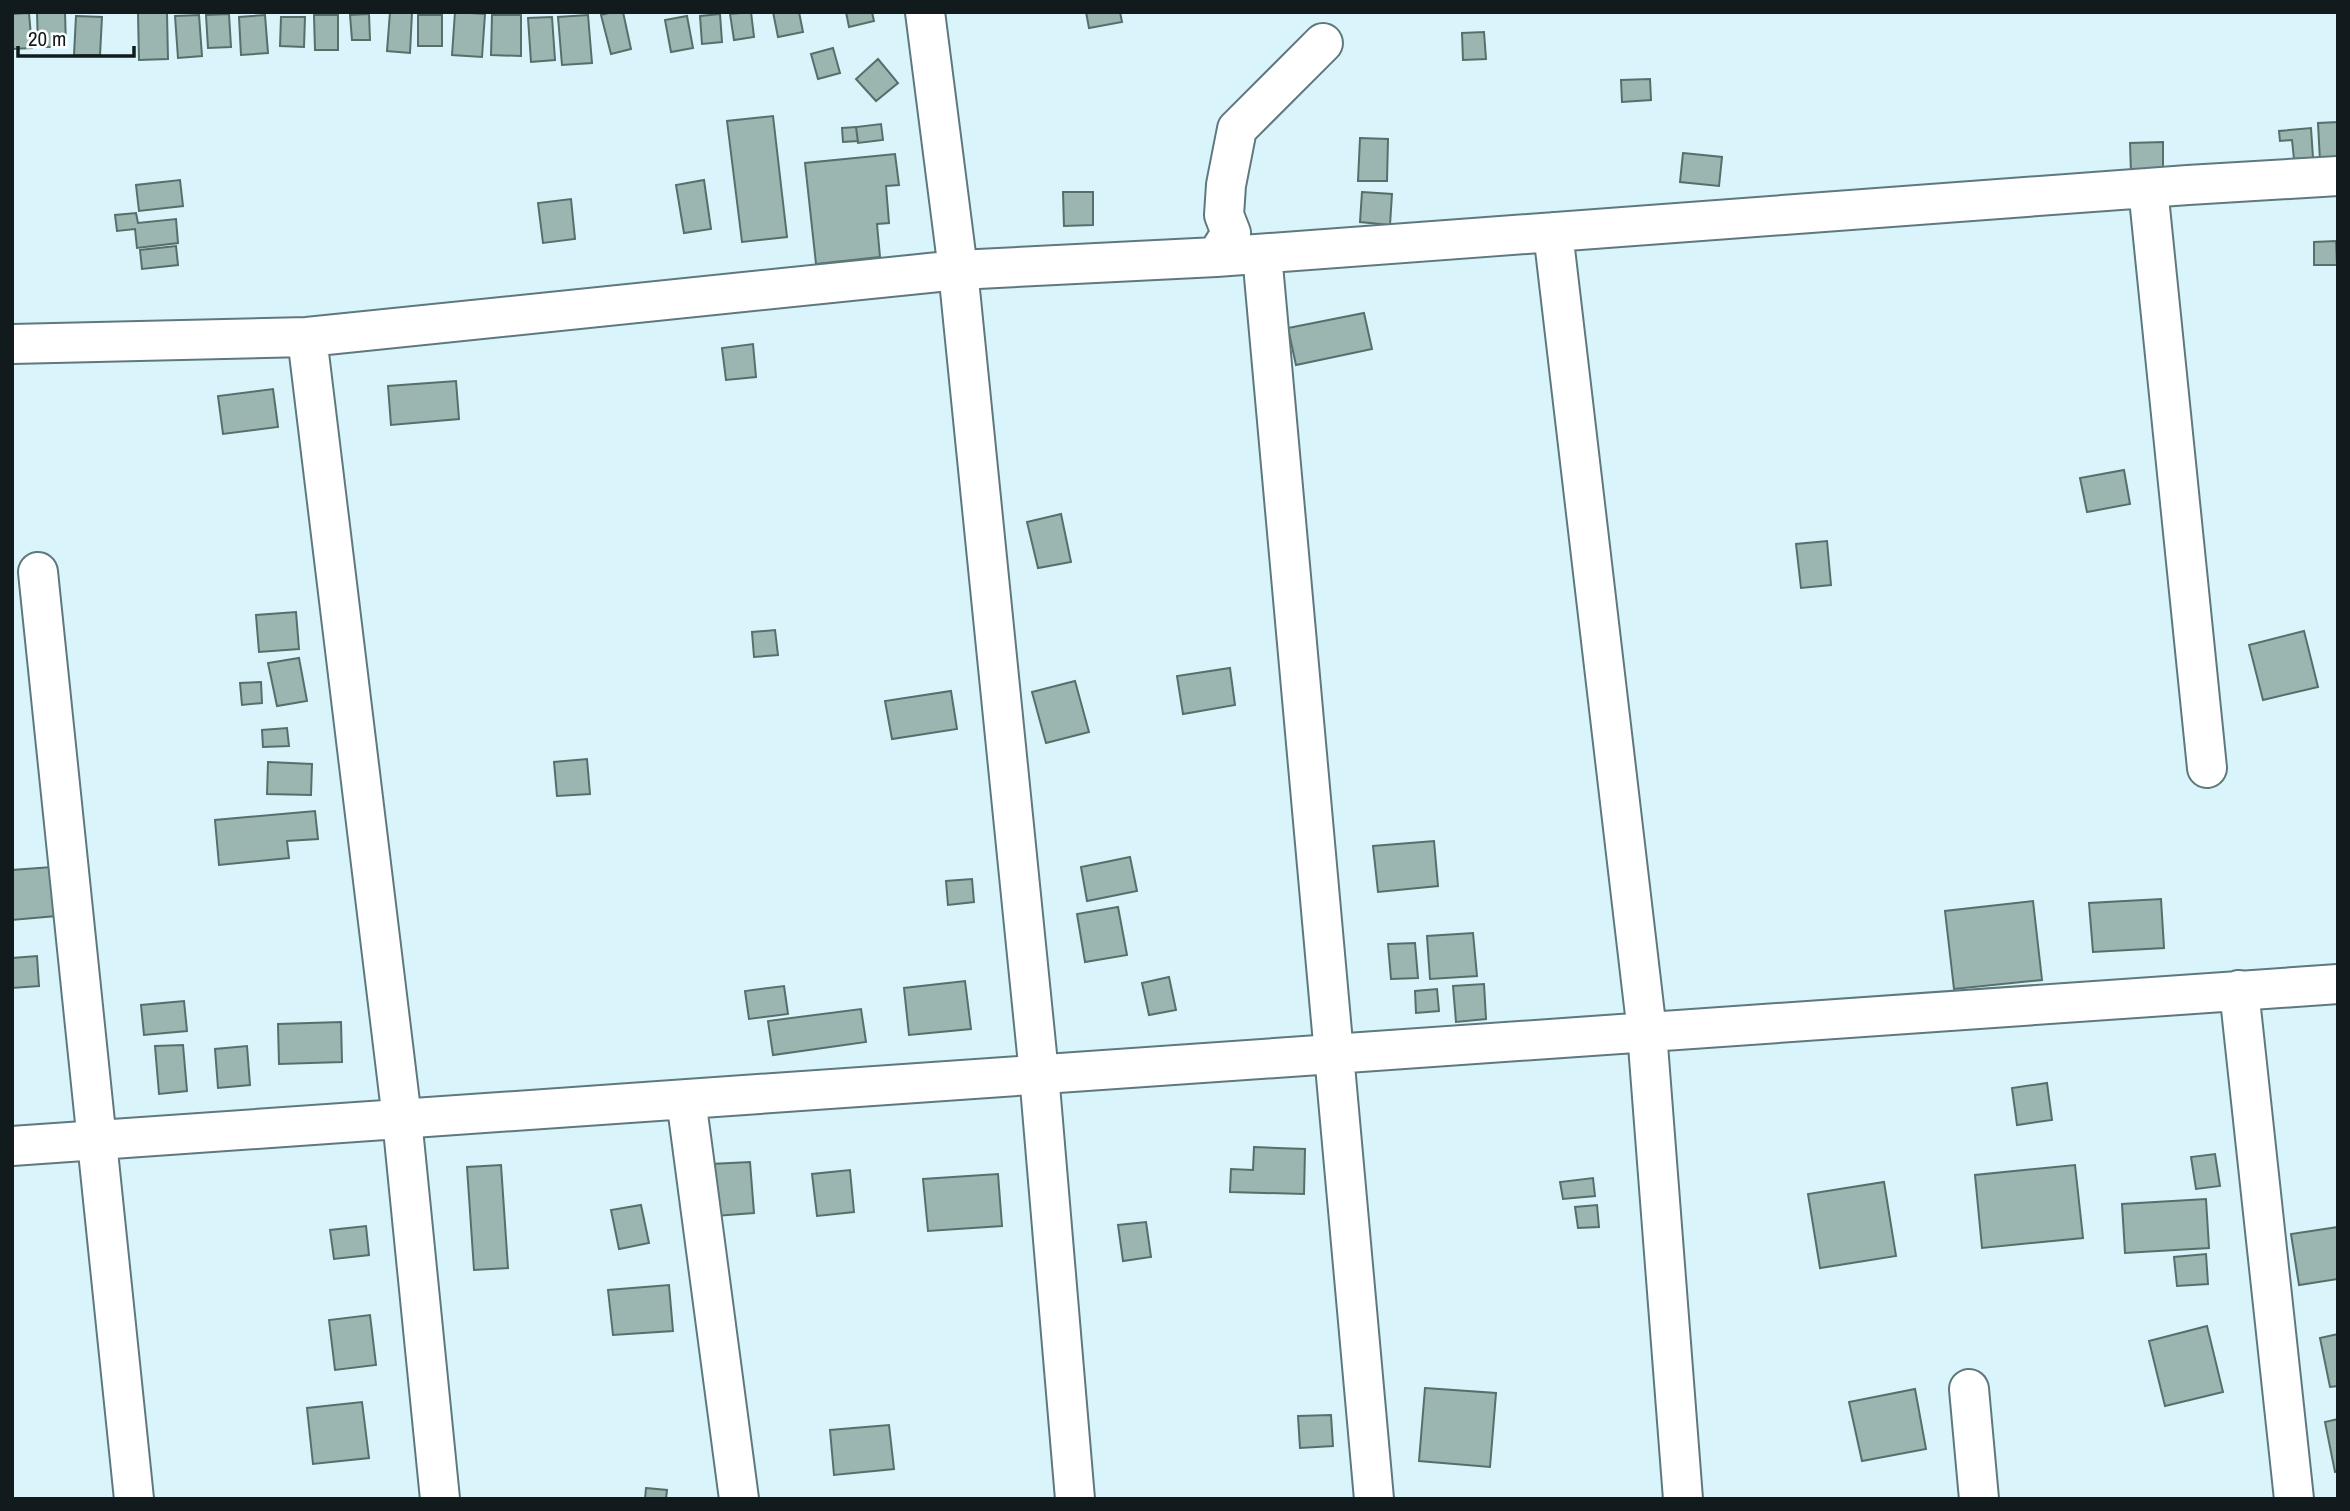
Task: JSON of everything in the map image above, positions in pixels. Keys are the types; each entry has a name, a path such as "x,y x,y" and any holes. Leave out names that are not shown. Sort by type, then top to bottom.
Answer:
{"street":[{"path":"925,12 958,270 1039,1074 1076,1499"},
{"path":"1216,257 1231,233 1224,215 1226,185 1237,129 1323,43"},
{"path":"12,344 307,337 958,270 1262,254 2338,176"},
{"path":"2148,188 2207,768"},
{"path":"1553,232 1647,1032 1683,1499"},
{"path":"1262,254 1374,1499"},
{"path":"307,337 402,1119 440,1499"},
{"path":"38,572 134,1499"},
{"path":"12,1146 2338,984"},
{"path":"2239,990 2294,1499"},
{"path":"686,1099 739,1499"},
{"path":"1969,1389 1979,1499"}],"building":[{"path":"37,12 65,12 66,47 38,47"},
{"path":"390,12 412,13 410,53 387,51"},
{"path":"455,12 485,14 482,57 452,55"},
{"path":"623,12 631,49 611,54 601,15"},
{"path":"751,12 754,37 734,40 730,14"},
{"path":"773,12 799,12 803,32 778,37"},
{"path":"846,12 872,12 874,21 849,27"},
{"path":"1086,12 1120,12 1122,22 1089,28"},
{"path":"29,13 32,48 12,49 12,14"},
{"path":"138,13 167,13 168,59 139,60"},
{"path":"229,14 231,47 208,48 206,15"},
{"path":"369,14 370,40 352,40 350,15"},
{"path":"720,14 722,42 702,44 700,16"},
{"path":"199,15 202,56 178,58 175,16"},
{"path":"265,15 268,53 241,55 239,17"},
{"path":"314,15 338,15 338,50 315,50"},
{"path":"418,15 442,15 442,46 418,46"},
{"path":"492,15 521,15 521,56 491,55"},
{"path":"588,15 592,63 562,65 558,17"},
{"path":"76,16 102,17 100,55 74,55"},
{"path":"687,16 693,48 671,52 665,20"},
{"path":"281,17 305,17 304,47 280,46"},
{"path":"552,17 555,60 531,62 528,18"},
{"path":"1484,32 1486,59 1463,60 1462,33"},
{"path":"833,48 840,73 818,79 811,54"},
{"path":"878,59 898,83 876,101 856,79"},
{"path":"1650,79 1651,100 1622,102 1621,80"},
{"path":"773,116 787,237 742,242 727,121"},
{"path":"2338,122 2338,160 2320,161 2318,123"},
{"path":"881,124 883,140 858,143 856,127"},
{"path":"856,127 858,141 843,142 842,128"},
{"path":"2311,128 2313,158 2294,159 2292,140 2280,141 2279,131"},
{"path":"1360,138 1388,139 1387,181 1358,181"},
{"path":"2163,142 2163,173 2131,173 2130,143"},
{"path":"1683,153 1722,157 1719,186 1680,182"},
{"path":"895,154 899,185 886,186 889,223 877,224 880,257 816,264 805,163"},
{"path":"180,180 183,206 139,211 136,185"},
{"path":"704,180 711,229 684,233 676,185"},
{"path":"1063,192 1093,192 1093,225 1064,226"},
{"path":"1362,192 1392,194 1390,225 1360,222"},
{"path":"571,199 575,239 543,243 538,203"},
{"path":"136,213 138,223 176,219 178,243 137,248 135,229 117,231 115,215"},
{"path":"2336,241 2337,265 2314,265 2314,242"},
{"path":"176,246 178,265 142,269 140,250"},
{"path":"1364,313 1372,349 1296,365 1288,328"},
{"path":"753,344 756,377 726,380 722,348"},
{"path":"456,381 459,419 391,425 388,386"},
{"path":"273,389 278,427 223,434 218,396"},
{"path":"2124,470 2130,504 2087,512 2080,478"},
{"path":"1061,514 1071,562 1038,568 1027,522"},
{"path":"1827,541 1831,585 1801,588 1796,544"},
{"path":"296,612 299,649 259,652 256,615"},
{"path":"775,630 778,655 754,657 752,632"},
{"path":"2304,631 2318,687 2263,700 2249,645"},
{"path":"299,658 307,701 277,706 268,663"},
{"path":"1230,668 1235,705 1183,714 1177,676"},
{"path":"1075,681 1089,732 1046,743 1032,692"},
{"path":"261,682 262,703 242,705 240,683"},
{"path":"951,691 957,729 892,739 885,701"},
{"path":"287,728 289,746 263,747 262,730"},
{"path":"587,759 590,794 557,796 554,762"},
{"path":"268,762 312,764 311,795 267,794"},
{"path":"315,811 318,839 287,841 289,858 219,865 215,820"},
{"path":"1434,841 1438,886 1378,892 1373,846"},
{"path":"1130,857 1137,891 1087,901 1081,867"},
{"path":"52,867 56,916 12,920 12,870"},
{"path":"972,879 974,902 948,905 946,881"},
{"path":"2161,899 2164,948 2093,952 2089,903"},
{"path":"2033,901 2042,980 1954,989 1945,911"},
{"path":"1118,907 1127,955 1085,962 1077,914"},
{"path":"1473,933 1477,976 1430,979 1427,936"},
{"path":"1415,943 1418,978 1391,979 1388,944"},
{"path":"37,956 39,986 12,988 12,958"},
{"path":"1169,977 1176,1010 1149,1015 1142,983"},
{"path":"965,981 971,1029 909,1035 904,988"},
{"path":"1484,984 1486,1019 1456,1022 1453,986"},
{"path":"784,986 788,1014 749,1019 745,991"},
{"path":"1437,989 1439,1011 1416,1013 1415,991"},
{"path":"184,1001 187,1031 144,1035 141,1005"},
{"path":"861,1009 866,1042 773,1055 768,1021"},
{"path":"341,1022 342,1062 279,1064 278,1024"},
{"path":"183,1045 187,1091 159,1094 155,1046"},
{"path":"247,1046 250,1085 218,1088 215,1049"},
{"path":"2047,1083 2052,1120 2017,1125 2012,1088"},
{"path":"1254,1147 1305,1149 1304,1194 1230,1192 1231,1169 1253,1170"},
{"path":"2215,1154 2220,1186 2196,1189 2191,1157"},
{"path":"750,1162 754,1213 715,1216 711,1164"},
{"path":"501,1165 508,1268 474,1270 467,1167"},
{"path":"2075,1165 2083,1238 1982,1248 1975,1175"},
{"path":"850,1170 854,1212 817,1216 812,1174"},
{"path":"998,1174 1002,1226 928,1231 923,1179"},
{"path":"1593,1178 1595,1196 1563,1199 1560,1182"},
{"path":"1884,1182 1896,1256 1820,1268 1808,1194"},
{"path":"2206,1199 2209,1248 2125,1253 2122,1204"},
{"path":"641,1205 649,1243 619,1249 611,1210"},
{"path":"1597,1205 1599,1227 1578,1228 1575,1207"},
{"path":"1146,1222 1151,1257 1123,1261 1118,1225"},
{"path":"366,1226 369,1255 334,1259 330,1230"},
{"path":"2338,1227 2338,1279 2299,1285 2291,1234"},
{"path":"2206,1254 2208,1284 2177,1286 2174,1257"},
{"path":"669,1285 673,1331 613,1335 608,1290"},
{"path":"370,1315 376,1365 335,1370 329,1320"},
{"path":"2207,1326 2223,1392 2165,1406 2149,1341"},
{"path":"2338,1334 2338,1386 2330,1387 2320,1338"},
{"path":"1425,1388 1496,1393 1490,1467 1419,1461"},
{"path":"1915,1389 1926,1449 1862,1461 1849,1402"},
{"path":"362,1402 369,1458 313,1464 307,1408"},
{"path":"1331,1415 1333,1446 1300,1448 1298,1416"},
{"path":"2338,1419 2338,1471 2335,1472 2325,1422"},
{"path":"889,1425 894,1469 834,1475 830,1430"},
{"path":"646,1488 667,1490 666,1499 645,1499"}]}
